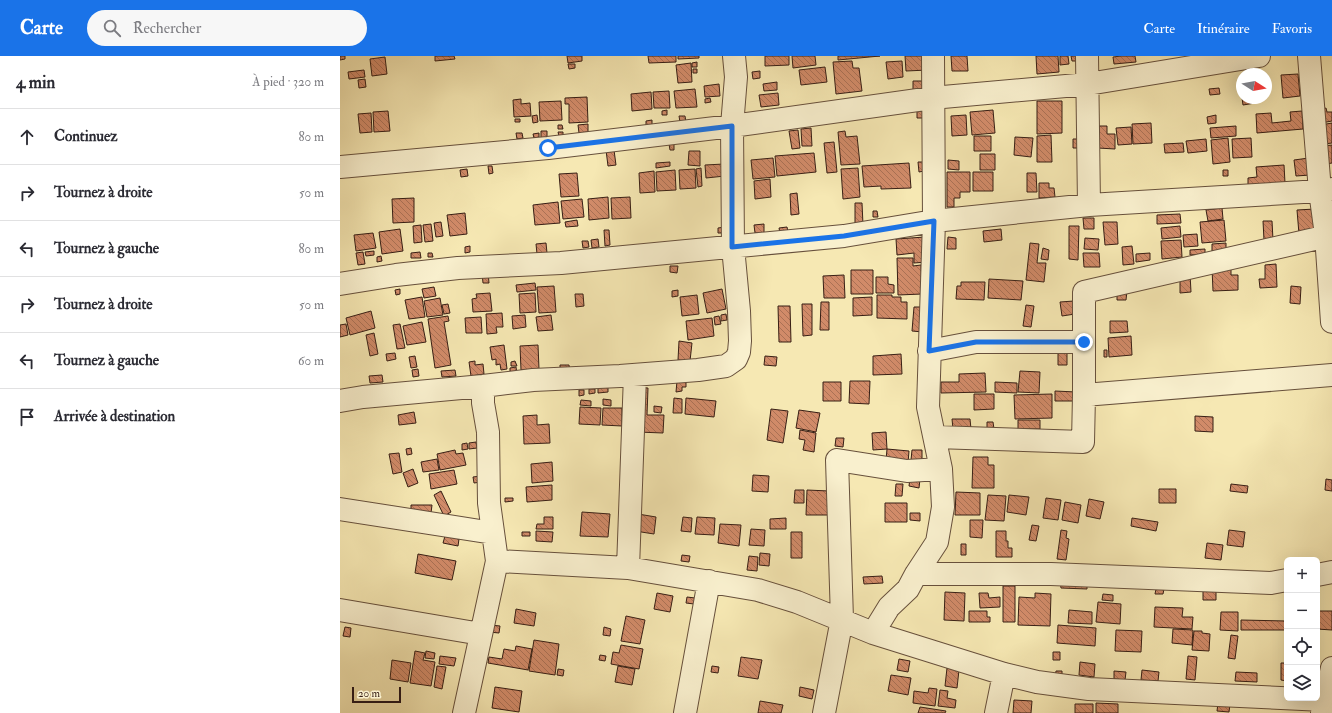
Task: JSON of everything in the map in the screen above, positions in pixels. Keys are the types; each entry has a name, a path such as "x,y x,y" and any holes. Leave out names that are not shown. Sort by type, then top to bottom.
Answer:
{"street":[{"path":"340,401 363,397 533,380 698,370 726,366 736,359 739,352 740,341 739,311 732,247 732,126 736,77 734,56"},
{"path":"873,633 889,607 908,589 937,542 943,507 941,469 936,437 928,407 934,221 932,98 933,56"},
{"path":"1087,56 1089,205"},
{"path":"340,167 548,148 732,126 932,98 1088,84 1259,56"},
{"path":"1308,56 1326,190 1332,322"},
{"path":"340,284 396,275 458,268 561,263 844,236 934,221 1089,205 1326,190"},
{"path":"936,437 1083,442 1084,292 1329,235"},
{"path":"929,351 976,342 1084,342"},
{"path":"628,568 635,375"},
{"path":"1084,395 1332,375"},
{"path":"464,713 497,561 489,503 488,432 483,403 483,386"},
{"path":"824,713 842,619 837,460 907,471 941,469"},
{"path":"340,509 493,533"},
{"path":"497,561 628,568 758,590 797,602 842,619 873,633 1004,674 1036,682 1089,689 1323,707 1332,668"},
{"path":"1320,574 1332,572"},
{"path":"916,574 1051,574 1271,583 1284,581"},
{"path":"685,713 709,581"},
{"path":"340,610 481,634"},
{"path":"996,713 1004,674"}],"building":[{"path":"340,56 345,56 345,59 340,60"},
{"path":"435,56 454,56 455,59 435,61"},
{"path":"567,56 582,56 582,61 568,63"},
{"path":"648,56 676,56 676,62 649,63"},
{"path":"678,56 699,56 699,58 678,59"},
{"path":"765,56 789,56 789,65 765,66"},
{"path":"792,56 815,56 816,65 793,68"},
{"path":"838,56 880,56 838,60"},
{"path":"905,56 927,56 928,70 906,71"},
{"path":"951,56 967,56 968,71 952,71"},
{"path":"1036,56 1058,56 1059,72 1037,74"},
{"path":"1060,56 1068,56 1069,64 1060,65"},
{"path":"1071,56 1081,56 1081,61 1072,61"},
{"path":"1135,56 1136,62 1114,64 1113,57"},
{"path":"385,57 387,74 372,76 370,59"},
{"path":"852,61 853,68 859,68 862,91 836,94 833,62"},
{"path":"902,61 903,77 888,79 886,62"},
{"path":"697,62 697,67 692,67 692,63"},
{"path":"691,63 692,82 678,83 676,65"},
{"path":"568,64 575,64 575,68 569,69"},
{"path":"825,67 827,82 801,85 799,70"},
{"path":"693,69 697,69 697,73 693,73"},
{"path":"364,70 365,77 349,79 348,72"},
{"path":"760,71 760,78 753,79 752,72"},
{"path":"1298,74 1300,96 1283,98 1281,75"},
{"path":"365,79 366,87 359,88 358,80"},
{"path":"913,81 928,81 928,92 913,92"},
{"path":"777,82 777,90 764,91 763,84"},
{"path":"719,84 720,96 705,97 704,86"},
{"path":"1219,88 1220,94 1210,95 1209,89"},
{"path":"695,89 697,107 676,108 674,91"},
{"path":"669,91 670,108 654,108 653,92"},
{"path":"651,92 652,109 632,111 631,94"},
{"path":"778,93 779,105 761,107 759,95"},
{"path":"587,97 588,122 569,123 569,104 565,104 565,98"},
{"path":"710,98 711,102 705,103 705,99"},
{"path":"521,99 521,104 530,103 531,116 514,117 513,100"},
{"path":"561,101 562,120 540,121 539,102"},
{"path":"1037,101 1062,101 1062,133 1037,134"},
{"path":"1326,108 1327,112 1332,112 1332,121 1321,123 1319,110"},
{"path":"667,110 667,115 662,115 662,111"},
{"path":"993,110 995,133 972,135 970,112"},
{"path":"388,111 390,131 374,132 373,112"},
{"path":"917,111 923,111 924,118 917,118"},
{"path":"1302,111 1303,129 1257,133 1256,114 1271,113 1272,123 1291,121 1290,112"},
{"path":"371,113 372,132 360,133 358,114"},
{"path":"537,115 538,122 533,123 532,116"},
{"path":"966,115 967,135 952,136 951,116"},
{"path":"1216,115 1216,123 1208,124 1207,117"},
{"path":"679,116 685,116 686,122 680,122"},
{"path":"515,119 520,119 520,122 515,122"},
{"path":"652,120 652,125 646,126 646,121"},
{"path":"1151,123 1152,143 1133,144 1132,124"},
{"path":"1332,123 1332,143 1324,144 1321,125"},
{"path":"588,124 588,132 579,133 578,125"},
{"path":"558,125 562,125 563,129 558,129"},
{"path":"1099,126 1107,126 1107,134 1115,134 1115,149 1098,148"},
{"path":"1236,126 1236,136 1211,138 1210,128"},
{"path":"1131,127 1132,144 1118,145 1116,128"},
{"path":"811,128 812,146 802,146 801,129"},
{"path":"798,130 800,148 792,149 789,131"},
{"path":"541,131 547,131 547,138 541,138"},
{"path":"845,131 846,137 857,136 860,164 841,165 838,132"},
{"path":"558,132 563,132 563,136 559,136"},
{"path":"516,133 522,133 523,138 517,139"},
{"path":"539,133 539,137 534,138 533,134"},
{"path":"1051,135 1052,162 1037,162 1037,136"},
{"path":"974,136 991,136 991,151 974,151"},
{"path":"1015,137 1033,138 1031,157 1014,155"},
{"path":"1228,138 1230,162 1213,164 1211,140"},
{"path":"1251,138 1252,157 1233,158 1232,139"},
{"path":"1073,139 1081,139 1081,148 1073,148"},
{"path":"1206,139 1207,151 1188,153 1186,141"},
{"path":"834,142 837,172 827,173 824,143"},
{"path":"1183,143 1184,152 1165,153 1164,144"},
{"path":"669,144 674,144 674,150 670,150"},
{"path":"1332,145 1332,163 1326,164 1324,146"},
{"path":"606,150 614,150 616,165 608,166"},
{"path":"689,151 700,151 700,166 688,165"},
{"path":"814,153 816,172 777,176 775,156"},
{"path":"980,154 995,154 995,170 980,170"},
{"path":"773,158 775,177 753,179 751,160"},
{"path":"1309,158 1310,175 1296,176 1294,160"},
{"path":"948,160 959,161 959,170 948,169"},
{"path":"670,162 670,166 656,168 656,163"},
{"path":"918,162 924,162 924,171 919,172"},
{"path":"909,163 911,188 881,189 881,186 864,187 862,166"},
{"path":"724,164 725,176 706,178 705,165"},
{"path":"1284,165 1285,183 1248,185 1248,178 1257,177 1256,167"},
{"path":"488,166 492,166 493,173 489,174"},
{"path":"701,168 702,186 698,187 696,169"},
{"path":"858,168 860,197 843,199 841,169"},
{"path":"467,169 468,176 461,177 460,170"},
{"path":"695,169 696,188 680,189 679,170"},
{"path":"675,170 676,190 657,191 656,172"},
{"path":"1223,170 1228,170 1228,176 1223,176"},
{"path":"654,171 655,192 640,193 639,173"},
{"path":"947,172 970,172 970,192 960,192 960,198 954,198 954,207 947,207"},
{"path":"973,172 993,172 993,191 973,191"},
{"path":"577,173 579,196 561,197 559,174"},
{"path":"1027,173 1036,173 1037,192 1027,192"},
{"path":"770,179 771,197 755,199 754,181"},
{"path":"1039,183 1049,183 1049,188 1054,188 1055,197 1039,198"},
{"path":"797,193 799,214 791,215 790,194"},
{"path":"608,197 609,218 589,220 588,199"},
{"path":"630,197 631,218 612,219 611,198"},
{"path":"414,198 414,222 393,223 392,199"},
{"path":"582,199 584,217 563,219 561,201"},
{"path":"558,202 560,223 535,225 533,205"},
{"path":"855,203 862,203 863,225 855,225"},
{"path":"1222,208 1223,219 1208,221 1206,210"},
{"path":"1315,209 1317,233 1299,234 1297,210"},
{"path":"873,211 877,211 878,217 873,217"},
{"path":"465,213 467,234 450,236 447,215"},
{"path":"1180,214 1181,223 1157,224 1157,215"},
{"path":"1083,218 1094,218 1094,229 1084,229"},
{"path":"577,220 578,226 566,227 565,222"},
{"path":"1224,220 1226,241 1202,243 1200,222"},
{"path":"1263,221 1272,221 1273,240 1264,240"},
{"path":"441,222 443,236 436,237 434,223"},
{"path":"1103,222 1117,222 1118,244 1105,245"},
{"path":"431,224 433,241 425,242 423,225"},
{"path":"764,224 764,233 755,233 754,225"},
{"path":"421,225 422,242 414,243 413,226"},
{"path":"1069,226 1079,226 1078,260 1069,259"},
{"path":"1180,226 1181,237 1162,239 1161,228"},
{"path":"725,227 726,233 718,233 718,228"},
{"path":"787,227 788,232 780,233 779,228"},
{"path":"400,229 403,251 382,254 379,232"},
{"path":"1001,229 1002,240 984,242 983,231"},
{"path":"604,230 609,230 610,245 605,246"},
{"path":"373,233 376,248 356,251 354,235"},
{"path":"1197,234 1198,246 1184,247 1183,235"},
{"path":"925,237 927,262 914,263 914,253 897,255 896,239"},
{"path":"948,237 956,238 956,249 947,249"},
{"path":"1085,238 1099,239 1098,250 1084,249"},
{"path":"598,239 599,247 592,248 591,240"},
{"path":"1181,240 1182,257 1162,259 1161,241"},
{"path":"582,241 588,241 589,247 583,248"},
{"path":"546,243 547,253 537,254 536,244"},
{"path":"1030,243 1039,244 1037,263 1046,263 1044,282 1026,280"},
{"path":"1226,243 1226,250 1212,251 1212,244"},
{"path":"470,246 470,252 465,253 465,247"},
{"path":"1132,246 1134,264 1123,265 1122,247"},
{"path":"1043,248 1049,250 1048,260 1041,259"},
{"path":"1205,249 1205,254 1190,255 1190,250"},
{"path":"374,251 374,255 366,256 365,252"},
{"path":"363,252 365,264 358,265 356,253"},
{"path":"420,252 421,258 411,258 411,253"},
{"path":"428,253 432,253 433,257 428,257"},
{"path":"1083,253 1099,253 1100,267 1084,267"},
{"path":"1150,253 1150,260 1136,262 1136,254"},
{"path":"381,256 382,261 377,262 377,257"},
{"path":"897,258 913,258 913,266 921,265 922,294 898,295"},
{"path":"1276,264 1277,287 1260,288 1259,279 1265,279 1265,265"},
{"path":"670,266 678,266 677,273 670,272"},
{"path":"1212,268 1231,268 1231,275 1238,275 1238,290 1213,291"},
{"path":"851,270 873,270 873,294 851,294"},
{"path":"488,272 489,283 483,283 482,273"},
{"path":"1180,274 1190,274 1191,292 1180,293"},
{"path":"844,275 845,298 824,298 823,276"},
{"path":"876,277 888,277 888,284 894,285 894,293 876,293"},
{"path":"989,279 1023,281 1021,300 988,298"},
{"path":"961,282 985,282 984,300 956,299 957,286 961,286"},
{"path":"535,283 536,290 517,292 516,285"},
{"path":"554,286 556,312 539,313 537,287"},
{"path":"1291,286 1301,287 1300,304 1290,303"},
{"path":"434,287 436,296 424,298 422,289"},
{"path":"400,289 400,294 396,295 395,290"},
{"path":"722,289 726,309 707,313 703,293"},
{"path":"678,290 678,296 672,297 672,291"},
{"path":"1117,291 1127,291 1126,300 1117,300"},
{"path":"490,293 492,311 473,312 472,299 477,298 476,294"},
{"path":"535,293 536,312 520,313 519,294"},
{"path":"575,294 583,294 584,306 576,307"},
{"path":"697,295 699,314 682,316 680,297"},
{"path":"877,295 892,295 892,297 901,297 901,302 907,302 907,319 877,318"},
{"path":"422,297 425,317 409,319 405,300"},
{"path":"872,297 872,315 853,316 853,298"},
{"path":"440,298 443,315 427,317 424,301"},
{"path":"1074,301 1075,314 1062,316 1060,302"},
{"path":"821,302 829,302 829,330 820,330"},
{"path":"448,304 450,313 444,314 442,305"},
{"path":"802,304 812,304 812,335 803,336"},
{"path":"1026,305 1034,306 1031,327 1023,326"},
{"path":"778,306 790,306 791,342 779,342"},
{"path":"914,307 925,307 923,332 912,331"},
{"path":"371,311 375,328 350,335 346,318"},
{"path":"502,313 503,327 496,327 497,333 487,334 486,314"},
{"path":"726,314 727,320 721,321 721,315"},
{"path":"525,315 526,327 513,329 512,316"},
{"path":"551,315 553,330 538,331 536,317"},
{"path":"448,316 449,321 444,322 451,365 435,368 428,319"},
{"path":"719,316 721,324 715,325 714,317"},
{"path":"481,317 482,333 466,333 465,318"},
{"path":"712,318 714,336 688,340 686,321"},
{"path":"1110,321 1127,321 1128,332 1110,333"},
{"path":"422,322 426,342 407,345 403,326"},
{"path":"346,324 348,335 340,337 340,325"},
{"path":"400,324 405,348 397,349 393,325"},
{"path":"374,333 378,354 370,356 366,335"},
{"path":"1131,336 1132,355 1109,357 1108,338"},
{"path":"679,341 692,343 690,361 678,360"},
{"path":"1058,344 1075,353 1067,353 1067,365 1058,365"},
{"path":"504,345 507,369 501,370 500,364 496,365 496,359 492,360 490,347"},
{"path":"538,345 539,369 521,370 520,346"},
{"path":"1104,350 1107,350 1107,357 1104,357"},
{"path":"395,353 396,359 387,361 386,354"},
{"path":"901,354 902,374 873,375 873,356"},
{"path":"415,356 417,367 411,368 409,357"},
{"path":"765,356 777,357 776,366 764,365"},
{"path":"475,361 475,365 483,364 484,374 471,376 469,362"},
{"path":"515,361 517,366 511,366 511,362"},
{"path":"560,365 569,365 570,372 560,372"},
{"path":"516,367 517,374 510,374 510,368"},
{"path":"418,369 419,376 413,377 412,370"},
{"path":"455,370 456,376 442,377 441,371"},
{"path":"1020,371 1040,372 1039,393 1018,392"},
{"path":"985,373 986,392 941,393 941,382 959,382 959,374"},
{"path":"382,375 383,382 370,383 369,376"},
{"path":"677,381 686,381 686,387 682,387 682,391 676,392"},
{"path":"850,381 870,381 869,404 849,403"},
{"path":"823,382 841,382 841,401 823,401"},
{"path":"995,382 1017,383 1017,393 995,392"},
{"path":"608,387 608,392 598,393 598,388"},
{"path":"640,388 648,388 647,415 664,415 663,433 638,432"},
{"path":"589,389 595,389 595,393 589,394"},
{"path":"579,390 584,390 584,395 579,396"},
{"path":"1055,391 1076,392 1076,401 1055,401"},
{"path":"974,394 994,394 994,409 974,410"},
{"path":"1052,394 1052,418 1015,419 1014,395"},
{"path":"674,398 682,399 682,413 673,413"},
{"path":"686,398 716,401 714,417 685,414"},
{"path":"603,399 611,400 611,406 603,405"},
{"path":"581,400 591,401 591,406 580,405"},
{"path":"654,406 662,407 661,413 654,412"},
{"path":"580,407 601,408 600,425 579,424"},
{"path":"603,408 622,408 622,426 602,425"},
{"path":"771,409 788,411 783,443 767,440"},
{"path":"799,410 820,413 816,432 796,428"},
{"path":"414,412 416,423 399,425 398,415"},
{"path":"537,415 537,425 549,424 550,443 524,444 523,416"},
{"path":"1195,416 1213,417 1213,432 1195,431"},
{"path":"952,419 970,419 971,429 953,429"},
{"path":"1018,420 1040,420 1040,429 1018,429"},
{"path":"987,422 993,422 994,429 987,429"},
{"path":"800,430 816,433 814,452 803,450 805,440 799,439"},
{"path":"886,432 887,449 873,450 872,433"},
{"path":"836,438 844,438 843,447 835,446"},
{"path":"476,442 477,448 469,449 469,443"},
{"path":"467,443 468,449 462,450 462,444"},
{"path":"411,448 412,454 407,455 406,449"},
{"path":"887,449 909,451 908,463 886,461"},
{"path":"455,450 456,454 463,453 466,465 440,470 437,454"},
{"path":"912,450 922,450 922,461 911,460"},
{"path":"399,453 402,472 393,474 389,454"},
{"path":"973,457 988,457 988,465 994,465 994,488 972,488"},
{"path":"437,459 439,470 423,472 421,462"},
{"path":"552,462 553,481 532,483 531,464"},
{"path":"413,469 418,483 408,487 403,473"},
{"path":"454,470 457,484 431,489 429,474"},
{"path":"753,475 769,476 768,492 752,491"},
{"path":"481,476 481,482 474,483 473,477"},
{"path":"910,478 920,479 919,488 909,486"},
{"path":"1326,479 1332,480 1332,491 1325,490"},
{"path":"896,484 903,484 902,496 895,496"},
{"path":"1231,484 1248,486 1247,493 1230,491"},
{"path":"552,485 552,500 527,502 526,487"},
{"path":"1159,489 1176,489 1176,503 1159,503"},
{"path":"795,490 804,490 804,503 794,503"},
{"path":"807,490 829,491 828,515 806,515"},
{"path":"441,491 451,512 444,516 434,495"},
{"path":"956,492 980,493 980,515 955,515"},
{"path":"988,495 1006,496 1004,521 985,520"},
{"path":"1009,495 1029,497 1026,515 1007,512"},
{"path":"505,498 513,498 513,501 505,502"},
{"path":"1046,498 1061,500 1058,520 1043,518"},
{"path":"1089,499 1104,502 1100,519 1086,516"},
{"path":"1065,502 1081,505 1078,523 1062,520"},
{"path":"885,503 907,503 907,522 885,522"},
{"path":"411,505 432,505 431,513 411,512"},
{"path":"582,512 610,514 608,537 580,536"},
{"path":"910,513 920,513 920,521 910,520"},
{"path":"638,514 656,517 654,534 635,531"},
{"path":"544,517 553,517 553,529 536,529 537,524 544,524"},
{"path":"683,517 692,518 691,532 681,531"},
{"path":"697,517 715,518 714,535 695,534"},
{"path":"786,518 786,529 770,529 770,519"},
{"path":"1132,518 1158,522 1156,531 1131,526"},
{"path":"970,520 983,520 982,538 970,537"},
{"path":"720,524 741,525 739,546 718,543"},
{"path":"1032,525 1039,526 1036,541 1029,540"},
{"path":"751,529 765,530 764,546 749,545"},
{"path":"1061,530 1067,531 1066,538 1069,539 1066,560 1057,559"},
{"path":"1229,530 1245,532 1243,547 1227,545"},
{"path":"536,531 553,532 552,542 536,541"},
{"path":"996,531 1006,531 1006,541 1008,541 1008,548 1012,548 1012,557 996,557"},
{"path":"522,532 530,532 530,536 522,536"},
{"path":"791,532 802,532 802,558 791,558"},
{"path":"445,536 459,539 458,546 443,543"},
{"path":"1207,543 1223,545 1221,560 1205,558"},
{"path":"961,544 966,544 966,555 961,555"},
{"path":"760,553 770,554 769,566 759,565"},
{"path":"418,554 456,561 452,580 415,573"},
{"path":"682,555 690,556 689,562 681,561"},
{"path":"749,556 758,557 757,571 747,570"},
{"path":"882,576 883,583 864,584 863,577"},
{"path":"1060,581 1087,582 1087,589 1061,588"},
{"path":"1003,586 1015,586 1015,622 1003,622"},
{"path":"1156,589 1164,589 1163,594 1155,594"},
{"path":"1203,589 1216,589 1216,600 1203,600"},
{"path":"945,592 965,593 964,621 944,620"},
{"path":"657,593 673,596 670,612 654,609"},
{"path":"979,593 988,593 989,598 1000,597 1000,607 980,608"},
{"path":"1035,593 1051,594 1050,626 1018,625 1019,597 1035,598"},
{"path":"1103,594 1113,595 1113,601 1102,600"},
{"path":"687,597 695,598 694,604 686,603"},
{"path":"1098,602 1121,604 1120,624 1096,622"},
{"path":"1155,607 1183,608 1182,617 1193,617 1192,629 1154,627"},
{"path":"516,609 536,613 534,626 514,623"},
{"path":"1069,610 1092,612 1092,624 1068,623"},
{"path":"969,611 987,611 987,617 990,617 990,622 969,622"},
{"path":"1320,611 1332,611 1332,630 1320,629"},
{"path":"1221,612 1238,612 1238,631 1220,630"},
{"path":"626,616 645,620 640,644 621,641"},
{"path":"1241,620 1284,621 1284,630 1241,630"},
{"path":"490,625 500,626 499,633 489,632"},
{"path":"1058,625 1096,628 1095,646 1057,643"},
{"path":"345,627 351,628 350,637 343,636"},
{"path":"604,627 611,629 610,636 603,635"},
{"path":"1173,629 1193,630 1192,645 1172,643"},
{"path":"1116,630 1142,631 1141,652 1115,651"},
{"path":"1194,631 1202,631 1202,633 1210,634 1209,651 1192,650"},
{"path":"1231,635 1238,636 1235,659 1228,658"},
{"path":"534,640 559,644 555,675 529,671"},
{"path":"621,645 643,649 639,669 611,664 613,652 619,653"},
{"path":"516,646 532,649 528,670 488,663 489,657 502,659 504,649 515,651"},
{"path":"415,651 425,653 423,660 435,662 431,686 410,683"},
{"path":"426,651 435,653 434,659 425,658"},
{"path":"1053,652 1060,652 1060,660 1053,660"},
{"path":"600,655 606,656 605,661 599,660"},
{"path":"440,656 456,658 454,666 439,664"},
{"path":"1188,656 1197,657 1195,680 1186,679"},
{"path":"741,657 762,660 758,679 738,676"},
{"path":"899,659 910,661 908,672 897,670"},
{"path":"392,660 411,663 408,682 390,679"},
{"path":"1080,662 1095,664 1094,677 1079,675"},
{"path":"1281,663 1284,663 1284,680 1281,680"},
{"path":"437,666 446,667 442,689 434,687"},
{"path":"618,666 635,669 632,685 615,682"},
{"path":"712,666 719,667 718,673 711,672"},
{"path":"947,668 959,670 957,688 945,686"},
{"path":"558,669 564,670 563,676 557,675"},
{"path":"1142,670 1159,672 1158,681 1141,680"},
{"path":"1056,671 1062,671 1062,678 1055,678"},
{"path":"1114,671 1126,672 1125,680 1114,679"},
{"path":"1236,672 1257,673 1257,682 1235,681"},
{"path":"891,675 911,678 908,695 888,691"},
{"path":"495,687 522,691 519,712 492,708"},
{"path":"800,687 814,690 812,699 799,696"},
{"path":"929,688 937,689 935,706 913,703 914,691 928,693"},
{"path":"940,690 948,691 947,698 956,700 955,708 938,706"},
{"path":"1014,700 1032,701 1031,713 1013,713"},
{"path":"760,701 783,705 781,713 758,713"},
{"path":"1096,703 1118,704 1118,713 1096,713"},
{"path":"1218,703 1230,704 1229,712 1217,711"},
{"path":"1075,704 1093,704 1093,713 1075,713"},
{"path":"920,707 946,711 945,713 918,713"}],"route":[{"path":"548,148 732,126 732,247 844,236 934,221 929,351 976,342 1084,342"}]}
